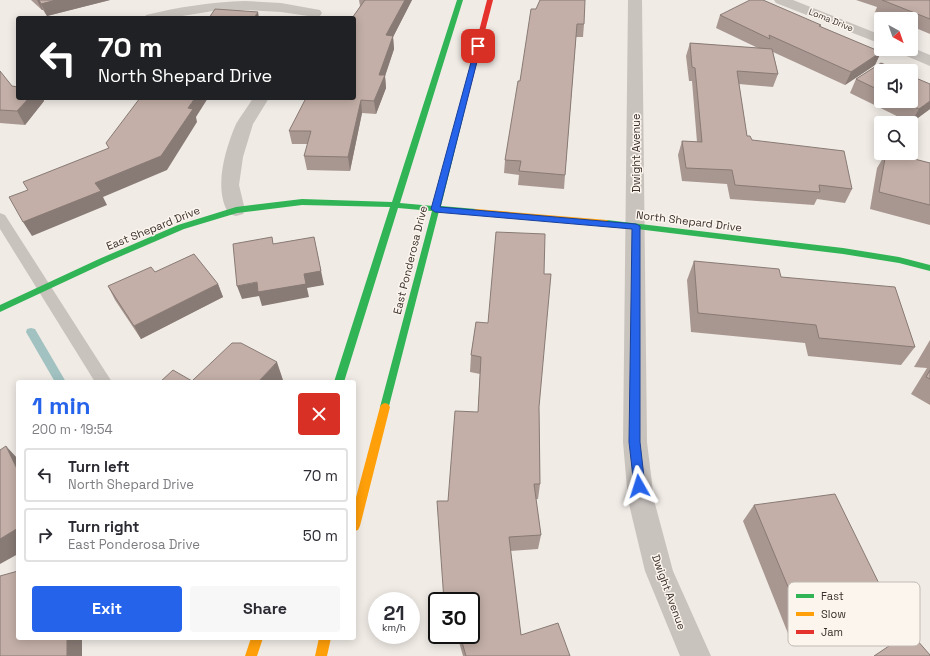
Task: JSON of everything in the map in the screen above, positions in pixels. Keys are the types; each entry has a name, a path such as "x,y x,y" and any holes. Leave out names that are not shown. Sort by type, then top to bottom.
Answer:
{"main road":[{"path":"340,380 460,0"},
{"name":"East Ponderosa Drive","path":"356,518 490,0"},
{"name":"East Shepard Drive","path":"0,309 181,227 236,210 302,202 396,205"},
{"name":"North Shepard Drive","path":"396,205 636,226 843,251 899,260 930,268"},
{"path":"251,656 256,640"},
{"path":"321,656 325,640"}],"street":[{"path":"162,16 196,10 237,6 276,7 314,15 322,0"},
{"name":"Dwight Avenue","path":"635,0 635,442 641,500 659,571 684,632 696,656"},
{"name":"Loma Drive","path":"781,0 874,37"},
{"path":"918,56 930,61"},
{"path":"236,210 230,185 234,157 244,124 260,100"}],"lane":[{"path":"0,218 103,380"}],"building":[{"path":"39,0 56,0 41,4"},
{"path":"365,0 405,0 386,35 393,36 379,75 385,75 374,101 361,100 348,157 304,156 311,131 289,131 305,100 356,100 356,16 353,16"},
{"path":"540,0 585,0 584,24 577,24 565,175 519,171 521,161 505,160 518,81 520,81 531,9 536,9"},
{"path":"750,0 763,0 874,49 875,56 851,72 769,35 770,39 720,15"},
{"path":"882,0 930,0 930,19 918,14 918,12 912,12"},
{"path":"215,9 258,12 255,16 210,16"},
{"path":"690,43 772,49 778,74 737,71 747,136 750,136 752,140 844,151 852,189 819,185 820,192 735,185 732,170 686,168 682,141 702,142 695,68 692,67"},
{"path":"874,67 874,88 856,79"},
{"path":"0,71 12,86 16,87 16,100 27,100 17,111 0,110"},
{"path":"918,79 930,84 930,101 919,109 917,108 918,108"},
{"path":"138,100 194,100 188,108 193,109 161,156 95,183 101,191 23,222 9,197 28,190 23,182 109,148 106,143"},
{"path":"885,160 918,160 930,163 930,205 879,192"},
{"path":"496,232 545,234 544,274 551,274 539,407 540,484 534,484 541,535 509,537 521,635 558,623 570,656 466,656 463,644 480,644 480,592 443,592 437,501 448,501 455,411 478,412 481,357 471,355 476,322 488,323"},
{"path":"272,237 273,244 314,237 321,271 304,274 306,284 258,292 257,282 237,286 233,244"},
{"path":"194,254 218,284 134,326 108,286 151,267 155,272"},
{"path":"694,261 779,269 781,277 895,287 915,347 819,338 816,325 698,313"},
{"path":"232,343 241,343 277,362 260,380 193,380"},
{"path":"173,370 190,380 162,380"},
{"path":"930,370 930,379 926,377"},
{"path":"6,446 16,467 16,529 0,539 0,450"},
{"path":"835,494 878,582 788,582 788,587 754,505"},
{"path":"16,572 16,640 67,640 67,656 0,656 0,576"},
{"path":"920,644 930,655 930,656 874,656 889,646 920,646"}],"waterway":[{"path":"31,332 60,380"}],"traffic: fast":[{"path":"340,380 460,0"},
{"path":"385,407 463,105"},
{"path":"0,309 102,261 181,227 236,210 302,202 396,205 476,212"},
{"path":"607,223 843,251 899,260 930,268"}],"traffic: slow":[{"path":"476,212 607,223"},
{"path":"356,518 385,407"},
{"path":"251,656 256,640"},
{"path":"321,656 325,640"}],"traffic: jam":[{"path":"463,105 490,0"}],"route":[{"path":"478,46 435,209 636,226 634,385 635,442 639,486"}]}
